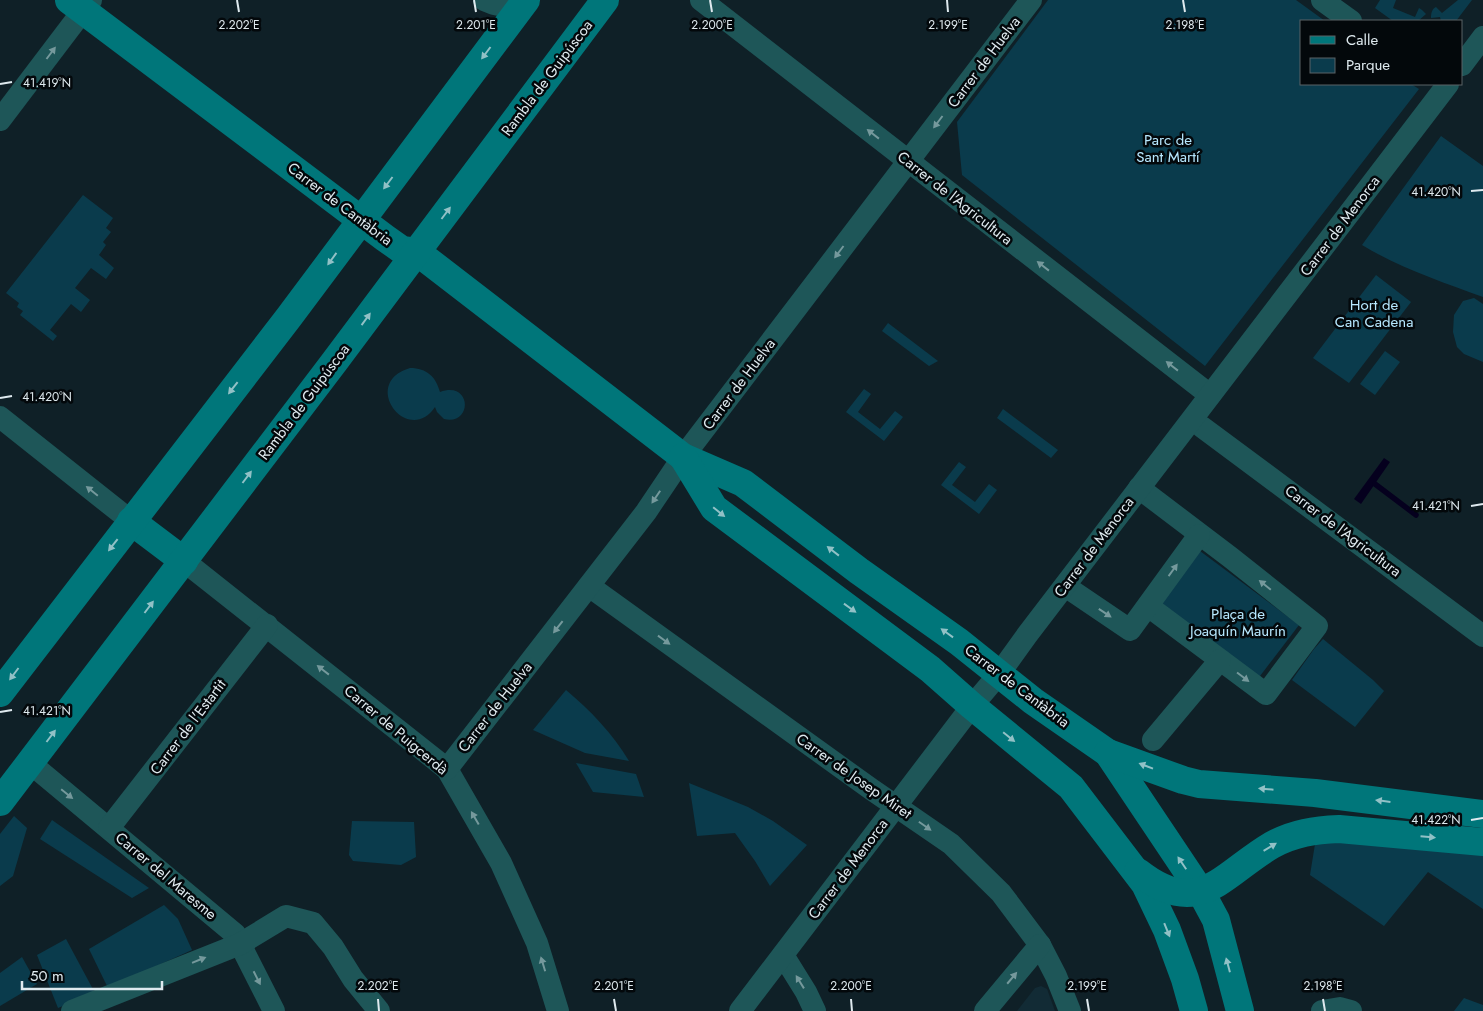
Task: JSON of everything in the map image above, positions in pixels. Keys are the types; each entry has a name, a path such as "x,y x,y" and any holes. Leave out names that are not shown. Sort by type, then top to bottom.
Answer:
{"street":[{"path":"484,0 494,4 522,4"},
{"name":"Rambla de Guipúscoa","path":"0,802 184,561 605,0"},
{"name":"Carrer de l'Agricultura","path":"701,0 1210,396"},
{"name":"Carrer de Huelva","path":"447,769 646,512 683,457 1031,0"},
{"path":"1322,0 1350,20"},
{"path":"0,120 81,4"},
{"name":"Carrer de Cantàbria","path":"81,4 360,220 402,250 416,252 683,457 751,488 859,571 959,642 1033,701 1108,753 1201,892 1216,920 1240,1011"},
{"path":"0,693 294,309 522,4"},
{"path":"1463,64 1483,37"},
{"name":"Carrer de Menorca","path":"740,1011 972,706 999,674 1444,85"},
{"path":"0,417 184,561"},
{"name":"Carrer de l'Agricultura","path":"1202,427 1483,636"},
{"name":"Carrer de Cantàbria","path":"683,457 714,508 898,644 1071,787 1137,871 1154,899 1185,979 1194,1011"},
{"path":"1139,488 1316,626 1266,694 1148,606"},
{"path":"1065,586 1130,630 1199,535"},
{"name":"Carrer de Puigcerdà","path":"184,561 447,769 501,863 537,943 558,1011"},
{"name":"Carrer de Josep Miret","path":"589,586 951,844 1001,893 1040,945 1056,976 1070,1011"},
{"name":"Carrer de l'Estartit","path":"109,828 267,625"},
{"path":"1153,740 1220,660"},
{"path":"1108,753 1199,784 1315,793 1483,814"},
{"name":"Carrer del Maresme","path":"30,763 235,934 274,1011"},
{"path":"1216,920 1216,906 1231,876 1242,865 1273,845 1300,833 1339,829 1483,842"},
{"path":"1137,871 1162,888 1184,893 1201,892 1231,876"},
{"path":"72,1011 117,1003 240,944 286,916 313,923 333,946 353,978 379,1011"},
{"path":"985,1011 1040,945"},
{"path":"783,955 806,992 815,1011"},
{"path":"1322,1011 1340,1008 1351,1011"}],"shaded area":[{"path":"1384,458 1390,462 1361,504 1354,499"},
{"path":"1041,986 1047,989 1055,1011 1017,1011 1035,988"}],"green space":[{"name":"Parc de Sant Martí","path":"1048,0 1296,0 1324,20 1300,20 1300,85 1413,85 1419,89 1205,366 962,175 957,122"},
{"path":"1380,0 1396,0 1393,8 1415,17 1419,8 1426,14 1419,20 1392,20 1375,8"},
{"path":"1458,0 1472,0 1457,20 1441,20 1440,17 1431,18 1432,11 1436,7 1442,13"},
{"path":"1441,136 1483,166 1483,297 1406,268 1362,245"},
{"path":"83,195 113,218 106,228 111,232 103,242 106,245 99,255 114,268 106,279 91,268 75,288 90,300 81,312 71,304 50,330 57,336 53,341 20,315 23,311 17,307 19,303 6,293"},
{"name":"Hort de Can Cadena","path":"1376,275 1411,302 1349,383 1313,358"},
{"path":"1474,298 1483,304 1483,362 1464,354 1457,347 1453,332 1454,315 1463,301"},
{"path":"888,323 938,361 929,366 882,331"},
{"name":"Hort de Can Cadena","path":"1385,351 1400,362 1375,395 1360,384"},
{"path":"410,368 416,368 430,374 440,392 451,390 458,392 463,397 465,404 460,416 453,419 444,419 435,407 424,417 413,420 402,416 393,408 388,397 389,386 395,376"},
{"path":"864,389 871,394 858,412 880,429 895,411 903,417 884,441 846,412"},
{"path":"1003,409 1058,450 1051,458 997,418"},
{"path":"959,462 966,467 952,485 975,502 989,484 997,490 979,514 941,485"},
{"name":"Plaça de Joaquín Maurín","path":"1200,551 1299,625 1257,680 1159,606"},
{"name":"Plaça de Joaquín Maurín","path":"1323,639 1384,691 1355,727 1292,680"},
{"path":"566,690 584,706 616,741 629,761 585,753 533,730"},
{"path":"576,763 636,774 644,797 593,792"},
{"path":"689,783 748,807 773,821 807,845 770,886 735,833 697,836"},
{"path":"14,816 27,828 13,876 0,886 0,834"},
{"path":"52,820 149,888 132,898 40,839"},
{"path":"352,821 414,822 416,857 401,865 353,861 349,855"},
{"path":"1328,837 1483,852 1483,909 1428,872 1384,926 1310,875 1315,844"},
{"path":"164,905 178,919 192,950 108,988 89,949"},
{"path":"66,939 95,993 58,1008 37,955"},
{"path":"22,957 37,984 0,1006 0,973"},
{"path":"1464,998 1483,1005 1483,1011 1454,1011"}],"waterway":[{"path":"1375,484 1416,515"}]}
